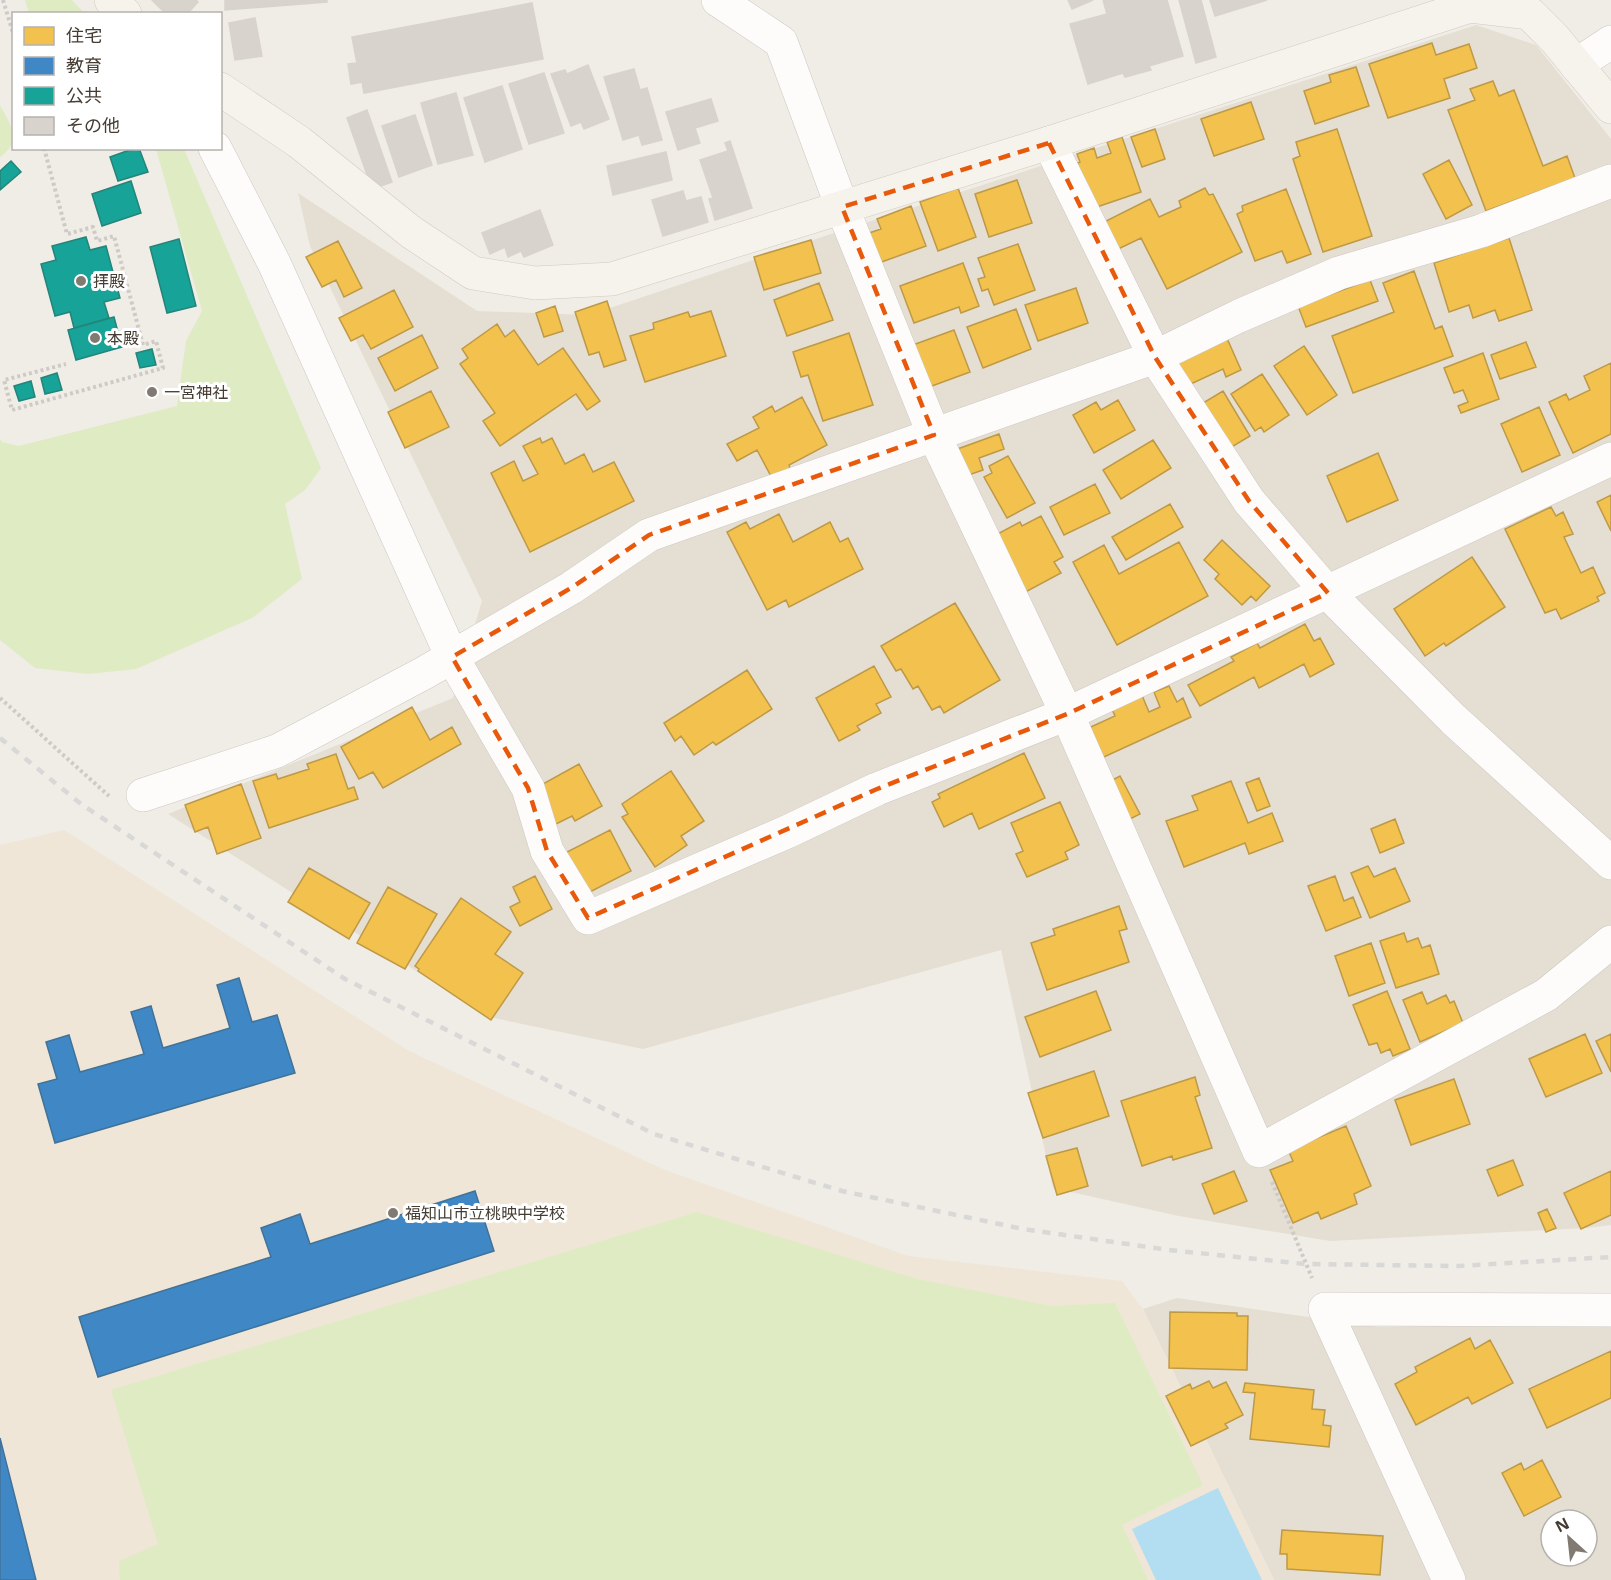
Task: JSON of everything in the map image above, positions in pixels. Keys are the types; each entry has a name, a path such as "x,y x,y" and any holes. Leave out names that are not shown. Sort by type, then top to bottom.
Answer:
{"street":[{"path":"111,0 123,12"},
{"path":"718,0 781,42 842,207 934,435 1067,714 1259,1151 1546,995 1611,942"},
{"path":"222,90 299,142 411,232 473,273 535,283 612,279 1049,143 1470,6 1523,7 1555,39 1611,107"},
{"path":"1576,65 1611,42"},
{"path":"1049,143 1155,357 1249,501 1328,593 1453,719 1611,864"},
{"path":"216,150 274,263 452,657 528,788 547,851 588,918 789,831 877,789 1067,714 1611,459"},
{"path":"143,795 277,751 452,657 571,588 649,535 1155,357 1239,316 1339,273 1481,231 1611,181"},
{"path":"1449,1580 1325,1308 1611,1310"}],"path":[{"path":"3,0 12,29"},
{"path":"45,150 67,234 93,227 97,241 114,236 143,345 156,341 163,368 12,410 4,380 66,363"},
{"path":"0,698 115,802 143,795"},
{"path":"1259,1151 1325,1308"}],"highlighted area":[{"path":"1049,143 1155,357 1249,501 1328,593 1067,714 877,789 588,918 547,851 528,788 452,657 571,588 649,535 934,435 842,207"}],"shaded area":[{"path":"1476,25 1536,45 1611,139 1611,1225 1330,1241 1179,1216 1053,1188 1001,950 643,1049 489,1017 168,814 453,698 482,601 310,246 298,193 477,311 589,315"},
{"name":"福知山市立桃映中学校","path":"64,830 409,1051 665,1170 908,1256 1122,1281 1143,1309 1274,1580 0,1580 0,845"},
{"path":"1177,1298 1378,1327 1611,1323 1611,1580 1274,1580 1143,1309"}],"green space":[{"path":"25,0 72,0 83,12 29,12"},
{"path":"0,105 12,132 12,142 0,157"},
{"path":"156,150 184,150 321,468 305,490 285,504 302,579 252,618 136,669 88,674 35,668 0,640 0,439 2,442 19,446 177,406 186,341 202,311"},
{"path":"697,1212 917,1279 1051,1306 1115,1303 1203,1485 1122,1525 1148,1580 120,1580 119,1561 158,1544 111,1390"}],"water":[{"path":"1218,1488 1262,1580 1156,1580 1132,1529"}],"building: 住宅":[{"path":"1432,43 1436,55 1469,44 1477,68 1444,79 1450,98 1388,118 1369,64"},
{"path":"1356,67 1369,106 1315,124 1304,91 1331,82 1329,75"},
{"path":"1493,81 1499,96 1514,90 1543,166 1567,156 1575,178 1486,211 1448,110 1475,100 1470,89"},
{"path":"1251,102 1264,139 1214,156 1201,119"},
{"path":"1155,129 1165,159 1142,167 1131,137"},
{"path":"1337,129 1372,236 1323,252 1293,159 1300,156 1296,142"},
{"path":"1122,137 1141,192 1088,210 1073,165 1080,162 1077,154 1094,148 1097,158 1111,153 1107,142"},
{"path":"1449,160 1472,205 1446,219 1423,174"},
{"path":"1017,180 1032,223 989,237 975,194"},
{"path":"958,188 976,237 938,251 920,202"},
{"path":"1205,188 1209,195 1213,194 1242,252 1167,289 1141,238 1112,252 1098,225 1150,199 1159,217 1181,207 1179,201"},
{"path":"1286,189 1311,254 1287,263 1282,251 1255,261 1237,214 1243,211 1242,206"},
{"path":"911,206 926,246 876,264 866,234 881,229 877,219"},
{"path":"1509,238 1532,310 1499,321 1495,310 1473,318 1469,305 1449,312 1434,263"},
{"path":"811,240 821,273 764,290 754,257"},
{"path":"338,241 362,288 344,297 336,280 322,287 306,257"},
{"path":"1018,244 1035,290 994,305 988,289 982,291 978,279 985,277 978,258"},
{"path":"963,263 979,306 961,313 959,307 914,323 900,286"},
{"path":"1414,271 1435,329 1442,326 1453,356 1353,393 1332,336 1394,312 1383,283"},
{"path":"1370,280 1378,301 1306,327 1298,306"},
{"path":"819,283 833,320 787,336 774,300"},
{"path":"1076,288 1088,323 1038,341 1025,305"},
{"path":"394,290 413,327 371,349 363,335 351,341 339,318"},
{"path":"607,301 626,360 604,367 599,352 589,355 575,312"},
{"path":"555,306 563,331 544,337 536,313"},
{"path":"1016,309 1031,349 983,368 967,327"},
{"path":"711,311 726,356 645,382 630,336 654,329 653,323 688,312 690,317"},
{"path":"497,324 505,337 514,330 538,365 563,348 600,401 587,410 576,394 500,446 483,421 495,413 460,364 468,358 462,349"},
{"path":"954,330 970,372 921,390 910,346"},
{"path":"849,333 873,405 823,421 808,375 801,377 793,352"},
{"path":"422,335 438,368 395,391 378,358"},
{"path":"1226,336 1241,370 1226,377 1223,369 1180,389 1168,363"},
{"path":"1526,342 1536,367 1500,379 1491,355"},
{"path":"1304,346 1337,395 1307,415 1274,366"},
{"path":"1483,353 1499,399 1461,413 1458,406 1468,402 1463,390 1454,393 1444,368"},
{"path":"1611,363 1611,434 1573,453 1549,402 1566,394 1569,400 1590,390 1584,376"},
{"path":"1262,374 1289,415 1264,432 1261,427 1255,431 1231,394"},
{"path":"431,391 449,427 405,448 388,412"},
{"path":"1223,391 1250,436 1220,454 1193,409"},
{"path":"802,397 827,445 789,465 791,471 773,480 757,450 737,461 727,444 759,428 753,417 772,406 775,412"},
{"path":"1118,400 1135,430 1094,453 1073,415 1096,402 1101,410"},
{"path":"1539,407 1560,455 1522,472 1501,424"},
{"path":"999,434 1004,449 979,458 983,470 948,482 938,456"},
{"path":"540,438 542,443 552,438 565,464 584,454 593,472 614,462 634,501 530,552 491,473 514,461 523,481 538,474 523,446"},
{"path":"1153,440 1171,468 1121,499 1103,470"},
{"path":"1378,453 1398,500 1347,522 1327,476"},
{"path":"1008,456 1035,503 1007,518 984,477 992,473 989,466"},
{"path":"1095,484 1110,513 1064,535 1050,507"},
{"path":"1611,495 1611,531 1597,502"},
{"path":"1170,504 1183,527 1126,560 1112,537"},
{"path":"1551,507 1556,516 1563,512 1573,534 1564,537 1581,573 1593,567 1605,593 1597,597 1599,601 1561,619 1556,609 1545,613 1505,529"},
{"path":"779,514 793,542 830,522 840,542 848,538 863,569 789,607 786,600 767,610 727,532 746,522 750,529"},
{"path":"1041,516 1063,557 1054,562 1061,573 1018,596 988,539 1020,522 1022,526"},
{"path":"1222,540 1270,586 1256,601 1251,596 1242,605 1215,579 1219,574 1204,560"},
{"path":"1179,542 1208,596 1117,645 1073,562 1104,545 1119,574"},
{"path":"1472,557 1505,607 1446,646 1444,643 1425,656 1394,609"},
{"path":"955,603 1000,680 944,713 940,706 932,710 918,686 913,689 901,669 896,671 881,646"},
{"path":"1305,624 1314,641 1320,638 1334,664 1310,677 1304,664 1259,688 1254,677 1200,706 1188,685 1234,661 1231,657 1257,643 1260,648"},
{"path":"874,666 891,697 876,704 881,713 857,726 860,730 839,741 816,698"},
{"path":"747,670 772,709 716,745 713,742 694,755 681,736 675,741 664,723"},
{"path":"1169,686 1177,702 1183,698 1191,717 1093,762 1080,732 1115,716 1111,707 1141,693 1149,712 1160,707 1154,692"},
{"path":"412,707 430,740 452,727 461,744 383,788 373,772 359,779 341,747"},
{"path":"1024,753 1045,798 979,829 972,813 944,827 932,802 940,798 938,794"},
{"path":"336,754 348,789 354,787 358,799 269,828 253,781 276,774 278,779 309,769 307,764"},
{"path":"579,764 602,806 575,821 572,816 552,826 532,790"},
{"path":"671,771 704,821 681,836 687,845 655,867 622,817 628,814 622,804"},
{"path":"1120,776 1140,814 1126,821 1105,784"},
{"path":"1259,778 1270,806 1257,811 1246,783"},
{"path":"1231,781 1248,823 1272,813 1283,841 1249,854 1245,843 1184,867 1166,821 1198,810 1192,796"},
{"path":"241,784 261,838 217,854 208,827 195,832 185,805"},
{"path":"1060,802 1079,845 1065,852 1068,859 1027,877 1016,854 1023,851 1011,823"},
{"path":"1395,819 1404,843 1380,853 1371,829"},
{"path":"610,830 631,871 586,894 565,853"},
{"path":"1368,866 1374,877 1395,868 1410,901 1370,918 1351,873"},
{"path":"309,868 370,903 349,939 288,902"},
{"path":"535,876 552,909 520,926 510,907 520,902 513,887"},
{"path":"1335,876 1344,901 1353,897 1361,917 1326,931 1308,886"},
{"path":"388,887 437,914 405,969 357,943"},
{"path":"461,898 511,932 495,954 523,973 491,1020 418,971 419,969 415,966"},
{"path":"1119,906 1127,929 1119,931 1129,962 1047,990 1031,943 1055,935 1053,929"},
{"path":"1404,933 1407,942 1418,938 1422,948 1430,945 1439,974 1396,988 1380,941"},
{"path":"1371,943 1385,983 1349,996 1335,956"},
{"path":"1096,991 1111,1030 1040,1057 1025,1017"},
{"path":"1387,991 1410,1049 1393,1056 1390,1049 1381,1053 1377,1043 1369,1045 1353,1005"},
{"path":"1422,992 1427,1004 1446,995 1450,1003 1454,1001 1463,1023 1420,1042 1403,1000"},
{"path":"1585,1034 1602,1073 1546,1097 1529,1059"},
{"path":"1611,1034 1611,1072 1596,1041"},
{"path":"1094,1071 1109,1116 1043,1138 1028,1093"},
{"path":"1195,1077 1200,1095 1195,1097 1212,1148 1173,1160 1172,1156 1142,1166 1121,1101"},
{"path":"1454,1079 1470,1124 1411,1145 1395,1100"},
{"path":"1346,1126 1371,1186 1354,1194 1357,1204 1321,1219 1318,1212 1293,1223 1270,1170 1293,1161 1288,1150"},
{"path":"1077,1148 1088,1186 1057,1195 1046,1156"},
{"path":"1513,1160 1523,1185 1498,1196 1487,1170"},
{"path":"1234,1171 1247,1201 1214,1214 1202,1184"},
{"path":"1611,1171 1611,1215 1581,1229 1564,1193"},
{"path":"1547,1209 1556,1228 1546,1232 1538,1213"},
{"path":"1170,1312 1237,1313 1237,1316 1248,1316 1247,1370 1169,1368"},
{"path":"1470,1338 1475,1349 1490,1340 1513,1383 1472,1404 1468,1397 1416,1425 1395,1384 1417,1372 1415,1367"},
{"path":"1611,1351 1611,1398 1547,1428 1529,1389"},
{"path":"1209,1381 1213,1388 1226,1382 1243,1415 1225,1424 1228,1428 1191,1446 1166,1396 1190,1384 1192,1389"},
{"path":"1245,1383 1314,1390 1312,1409 1325,1410 1323,1425 1331,1426 1329,1447 1250,1439 1255,1393 1243,1392"},
{"path":"1542,1460 1561,1497 1524,1516 1502,1473 1521,1463 1524,1470"},
{"path":"1282,1530 1383,1536 1380,1575 1287,1569 1287,1554 1280,1554"}],"building: 教育":[{"path":"239,978 252,1022 277,1015 295,1073 55,1143 38,1084 57,1079 46,1042 69,1035 80,1072 144,1054 131,1012 151,1006 163,1048 230,1028 217,985"},
{"path":"475,1191 494,1251 98,1377 79,1317 271,1257 261,1228 300,1214 310,1244"},
{"path":"0,1438 36,1580 0,1580"}],"building: 公共":[{"path":"129,150 140,150 148,172 118,181 110,157"},
{"path":"11,161 21,172 0,190 0,171"},
{"path":"131,181 141,213 102,226 92,194"},
{"name":"拝殿","path":"86,237 90,250 106,246 120,298 104,302 109,318 74,328 70,312 55,316 41,264 56,260 52,246"},
{"path":"179,239 196,306 167,313 150,247"},
{"name":"本殿","path":"114,317 122,347 76,360 68,330"},
{"path":"152,349 156,365 140,368 136,353"},
{"path":"57,373 62,390 45,394 41,378"},
{"path":"31,381 35,397 19,401 14,386"}],"building: その他":[{"path":"152,0 196,0 198,2 189,12 164,12"},
{"path":"225,0 327,0 327,2 225,10"},
{"path":"1068,0 1093,0 1072,9"},
{"path":"1103,0 1167,0 1183,56 1149,66 1151,70 1125,77 1123,73 1088,84 1070,24 1107,14"},
{"path":"1179,0 1201,0 1216,57 1196,63"},
{"path":"1210,0 1267,0 1215,16"},
{"path":"532,3 543,59 364,93 362,82 351,84 348,64 357,63 352,37"},
{"path":"255,18 262,56 235,60 229,23"},
{"path":"588,65 609,119 584,129 581,122 571,126 551,74 565,70 567,74"},
{"path":"634,69 640,90 647,88 662,140 642,145 639,135 623,140 604,77"},
{"path":"544,73 564,133 529,144 509,84"},
{"path":"502,86 522,149 485,162 464,98"},
{"path":"456,93 473,155 438,164 421,103"},
{"path":"711,99 718,121 695,128 700,143 678,150 666,112"},
{"path":"367,110 392,182 372,189 347,118"},
{"path":"415,115 432,165 399,177 382,126"},
{"path":"730,141 752,208 715,220 709,199 713,198 700,160 728,151 725,143"},
{"path":"666,152 672,180 613,195 607,166"},
{"path":"683,191 686,201 701,197 708,222 663,236 652,200"},
{"path":"540,210 553,245 524,257 521,251 508,257 505,247 490,254 482,233"}],"railway":[{"path":"0,738 81,804 345,979 654,1134 842,1191 1023,1229 1169,1250 1305,1264 1458,1266 1611,1257"}],"place":[{"name":"拝殿","path":"81,281"},
{"name":"本殿","path":"95,338"},
{"name":"一宮神社","path":"152,392"},
{"name":"福知山市立桃映中学校","path":"393,1213"}]}
